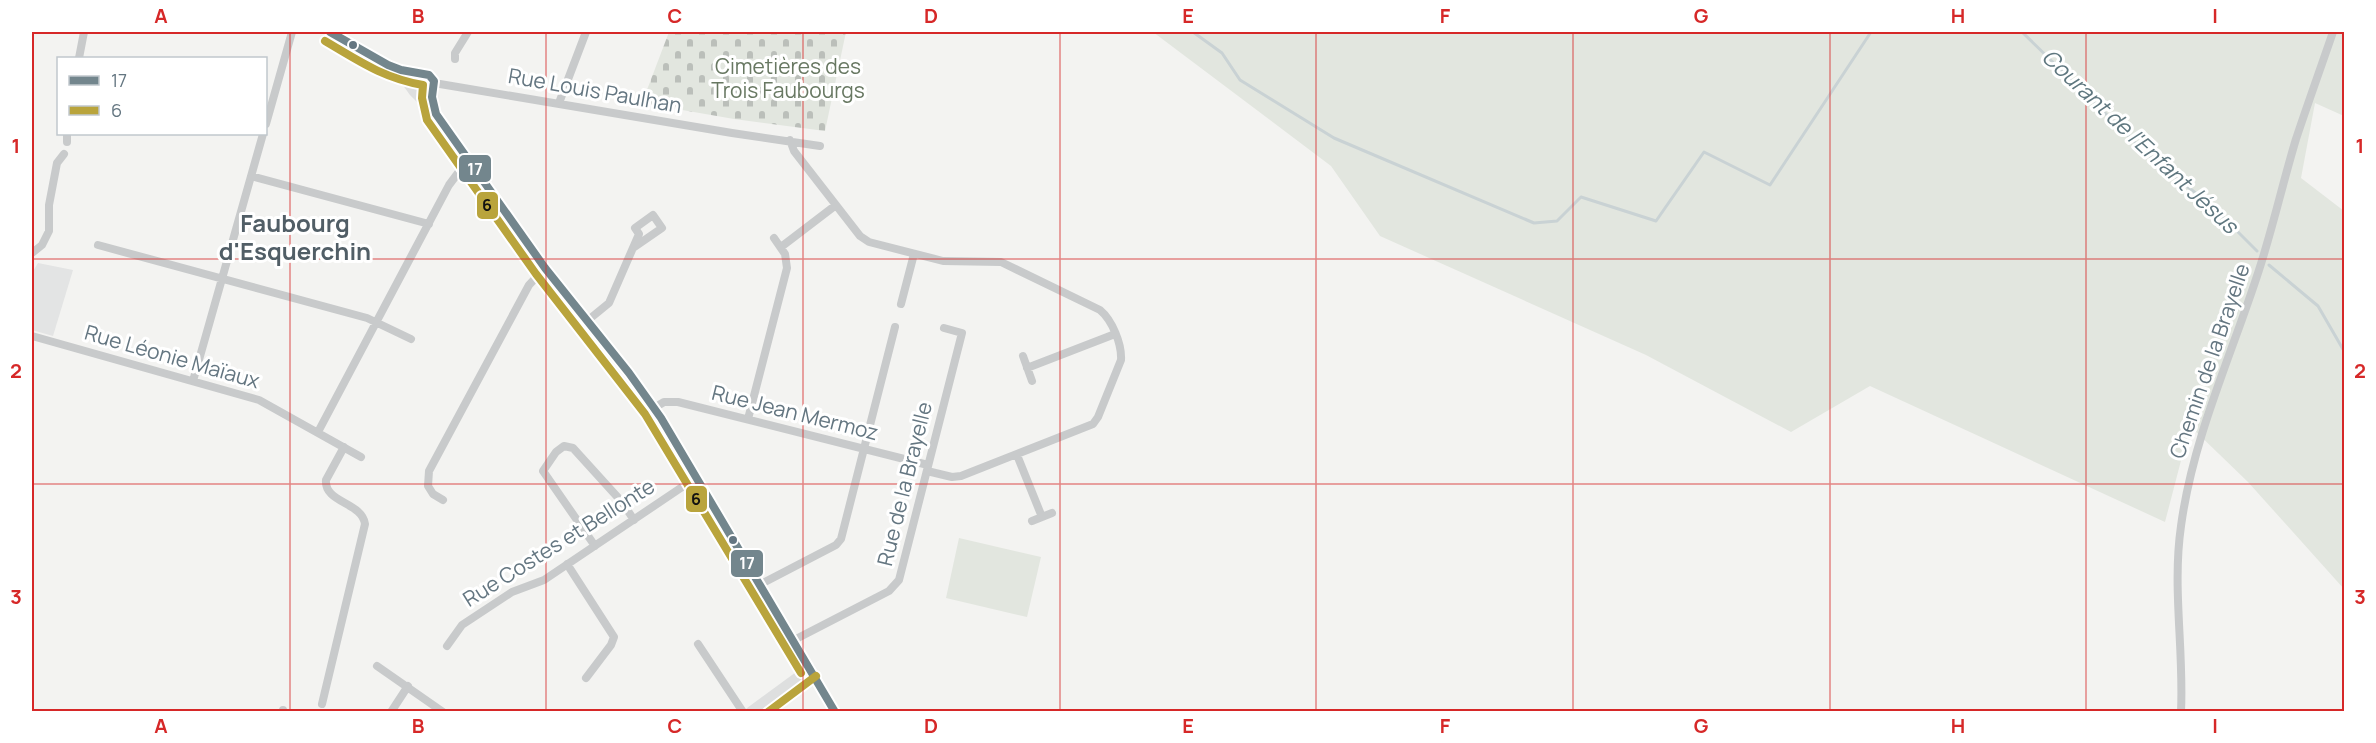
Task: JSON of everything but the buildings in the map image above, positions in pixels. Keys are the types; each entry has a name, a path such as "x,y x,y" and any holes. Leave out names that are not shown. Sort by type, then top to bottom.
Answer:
{"main road":[{"path":"330,32 395,68 429,75 433,86 432,101 436,114"},
{"path":"380,61 404,78 436,114 545,268 654,408 762,584 836,711"},
{"path":"414,91 412,78 420,72"},
{"path":"414,91 425,96 433,86"},
{"path":"750,711 810,668"}],"street":[{"path":"79,57 84,32"},
{"path":"267,120 292,32"},
{"path":"455,59 455,53 468,32"},
{"path":"559,103 586,32"},
{"name":"Chemin de la Brayelle","path":"2181,711 2182,680 2176,576 2180,526 2188,485 2201,440 2262,263 2297,138 2333,32"},
{"name":"Rue Louis Paulhan","path":"433,86 559,103 820,146"},
{"path":"193,381 263,135"},
{"path":"790,140 794,151 864,239 948,262 1001,262 1100,310 1107,317 1115,334 1028,368"},
{"path":"32,253 42,245 49,231 55,173 57,163 63,154"},
{"path":"318,432 451,182 471,163"},
{"path":"251,176 429,224"},
{"path":"781,247 836,205"},
{"path":"586,321 609,303 639,234 635,228 653,215 662,228 633,248"},
{"path":"747,419 787,267 781,247 774,238"},
{"path":"98,245 377,321 411,339"},
{"path":"901,303 914,254"},
{"path":"443,500 433,494 428,486 429,471 529,285 545,268"},
{"path":"762,584 839,542 843,535 895,327"},
{"name":"Rue de la Brayelle","path":"794,640 889,591 897,584 962,333 944,328"},
{"name":"Rue Jean Mermoz","path":"654,408 664,402 678,402 865,449 957,477 1093,424 1121,360 1121,351 1115,334"},
{"name":"Rue Léonie Maïaux","path":"32,336 259,400 361,457"},
{"path":"1023,356 1032,381"},
{"path":"595,546 543,471 560,449 566,446 573,448 622,502 634,520"},
{"path":"322,704 365,524 361,513 331,494 326,486 326,480 344,447"},
{"path":"1017,455 1042,517"},
{"name":"Rue Costes et Bellonte","path":"447,646 462,625 512,592 539,582 697,477"},
{"path":"1032,521 1052,513"},
{"path":"567,564 614,637 611,645 586,678"},
{"path":"698,644 743,711"},
{"path":"377,666 443,711"},
{"path":"391,711 408,686"}],"shaded area":[{"path":"38,263 73,270 53,336 32,330 32,273"}],"green space":[{"name":"Cimetières des Trois Faubourgs","path":"669,32 846,32 825,131 734,119 642,103"},
{"path":"1153,32 2344,32 2344,116 2315,103 2301,178 2344,211 2344,589 2248,482 2190,426 2165,522 1870,386 1791,432 1646,355 1380,236 1331,166"},
{"path":"959,538 1041,557 1027,617 946,598"}],"waterway":[{"name":"Courant de l'Enfant Jésus","path":"1193,32 1222,53 1240,80 1334,138 1534,223 1557,221 1581,197 1656,221 1704,152 1770,185 1871,32"},
{"name":"Courant de l'Enfant Jésus","path":"2022,32 2148,155 2213,207 2257,251"},
{"name":"Courant de l'Enfant Jésus","path":"2269,265 2318,306 2344,351"}],"transit line":[{"name":"17","path":"330,32 388,65 429,75 434,81 432,97 436,114 545,268 629,373 661,418 835,712"},
{"name":"6","path":"325,41 383,73 423,85 422,98 427,120 536,274 645,414 801,673"},
{"name":"6","path":"768,712 816,676"}],"district":[{"name":"Faubourg d'Esquerchin","path":"295,238"}]}
